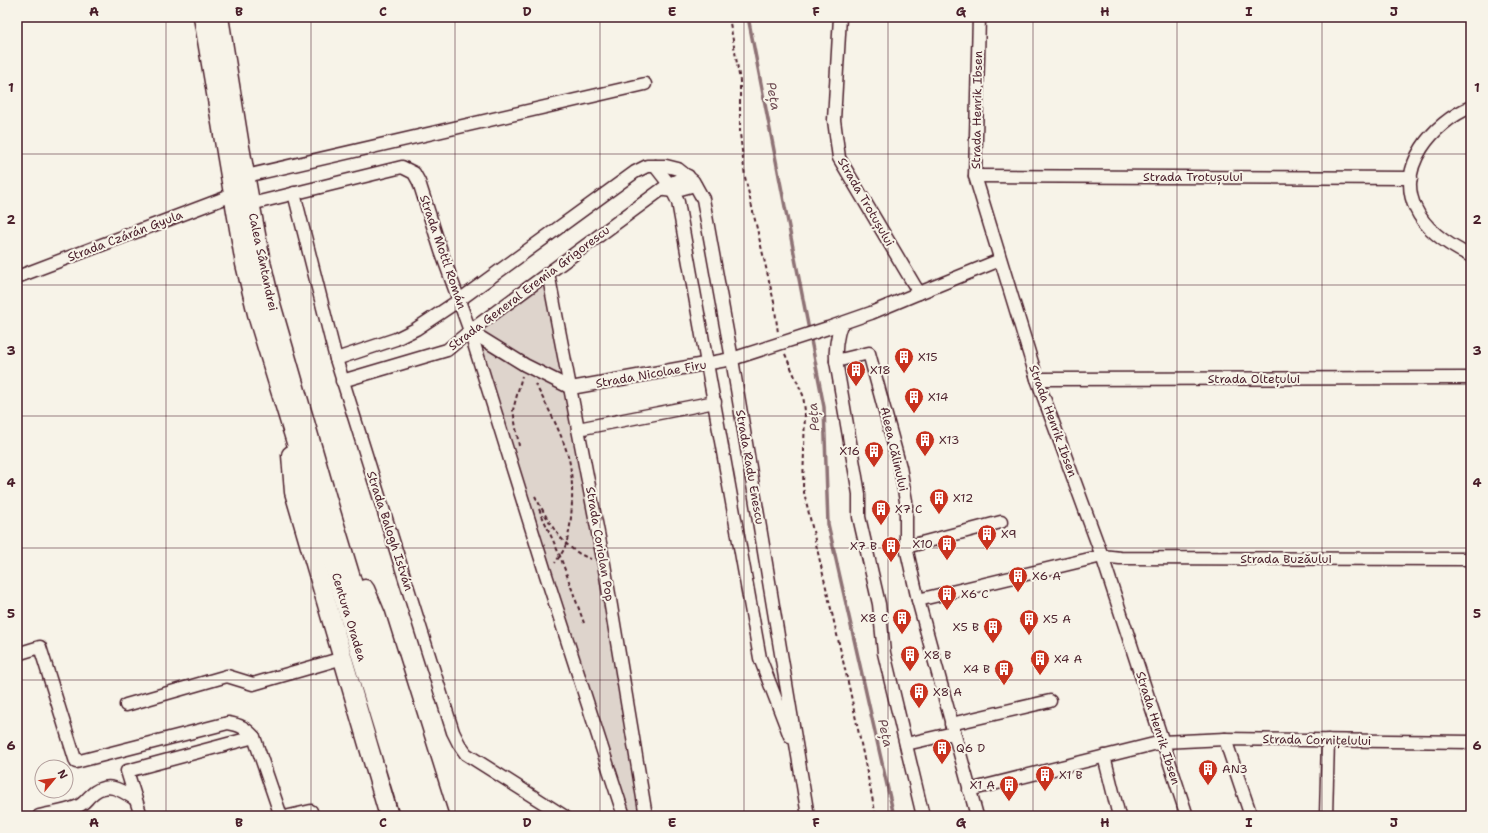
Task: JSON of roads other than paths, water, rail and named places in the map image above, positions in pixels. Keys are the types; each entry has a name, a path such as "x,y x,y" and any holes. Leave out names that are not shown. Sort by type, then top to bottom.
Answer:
{"highway":[{"name":"Calea Sântandrei","path":"203,17 245,264 258,318 288,419"},
{"name":"Calea Sântandrei","path":"220,17 250,204 261,262 271,304 328,502"},
{"path":"288,419 294,492 389,816"},
{"name":"Centura Oradea","path":"288,419 410,816"},
{"path":"328,502 376,615 439,816"},
{"name":"Centura Oradea","path":"328,502 424,816"}],"street":[{"name":"Strada Trotușului","path":"840,17 834,120 840,158 919,293"},
{"name":"Strada Henrik Ibsen","path":"979,17 975,176 1037,379 1102,556 1187,816"},
{"path":"246,176 645,84"},
{"path":"1471,107 1448,119 1433,133 1417,158 1411,178 1411,193 1415,209 1422,219 1445,241 1471,256"},
{"path":"336,359 396,339 416,329 458,301 634,172 646,166 666,166 678,169 692,180"},
{"name":"Strada Radu Enescu","path":"655,166 678,202 760,658 800,761"},
{"name":"Strada Mottl Román","path":"294,193 402,167 414,173 419,182 458,301 470,331"},
{"name":"Strada Trotușului","path":"975,176 1411,178"},
{"name":"Strada General Eremia Grigorescu","path":"342,381 447,350 548,272 668,188 692,180"},
{"name":"Strada Radu Enescu","path":"692,180 703,199 732,359 808,816"},
{"path":"250,204 294,193"},
{"name":"Strada Balogh István","path":"294,193 342,381 453,732 466,754 564,816"},
{"name":"Strada Czárán Gyula","path":"17,277 233,195"},
{"path":"919,293 1000,260"},
{"name":"Strada Coriolan Pop","path":"548,272 604,564 646,816"},
{"name":"Strada Nicolae Firu","path":"571,388 732,359 786,343 841,324 919,293"},
{"path":"841,324 837,337 835,353 859,494 862,534 879,604 884,653 923,816"},
{"path":"470,331 525,366 571,388"},
{"path":"470,331 546,576 624,816"},
{"name":"Aleea Călinului","path":"836,361 869,353 900,467 906,501 906,547 918,600 977,816"},
{"name":"Strada Oltețului","path":"1037,379 1471,378"},
{"path":"578,429 715,402"},
{"path":"906,547 1001,522"},
{"path":"918,600 1102,556"},
{"name":"Strada Buzăului","path":"1102,556 1128,558 1471,559"},
{"path":"17,654 40,647 76,762 228,723 238,724 248,730 254,737 281,816"},
{"path":"126,705 227,676 253,684 343,658"},
{"path":"906,744 1050,701"},
{"path":"141,816 127,771 254,737"},
{"path":"1225,739 1251,816"},
{"name":"Strada Cornițelului","path":"970,790 1162,742 1225,739 1471,742"},
{"path":"1326,816 1328,740"},
{"path":"1104,756 1119,816"},
{"path":"39,816 76,807 85,802 96,790 107,787 120,789 135,799"},
{"path":"289,816 311,811 312,816"}],"waterway":[{"name":"Peța","path":"748,17 824,407 828,524 894,816"}],"place":[{"name":"X15","path":"904,374"},
{"name":"X18","path":"856,387"},
{"name":"X14","path":"914,414"},
{"name":"X13","path":"925,457"},
{"name":"X16","path":"874,468"},
{"name":"X12","path":"939,515"},
{"name":"X7 C","path":"881,526"},
{"name":"X9","path":"987,551"},
{"name":"X10","path":"947,561"},
{"name":"X7 B","path":"891,563"},
{"name":"X6 A","path":"1018,593"},
{"name":"X6 C","path":"947,611"},
{"name":"X8 C","path":"902,635"},
{"name":"X5 A","path":"1029,636"},
{"name":"X5 B","path":"993,644"},
{"name":"X8 B","path":"910,672"},
{"name":"X4 A","path":"1040,676"},
{"name":"X4 B","path":"1004,686"},
{"name":"X8 A","path":"919,709"},
{"name":"Q6 D","path":"942,765"},
{"name":"AN3","path":"1208,786"},
{"name":"X1 B","path":"1045,792"},
{"name":"X1 A","path":"1009,802"}]}
